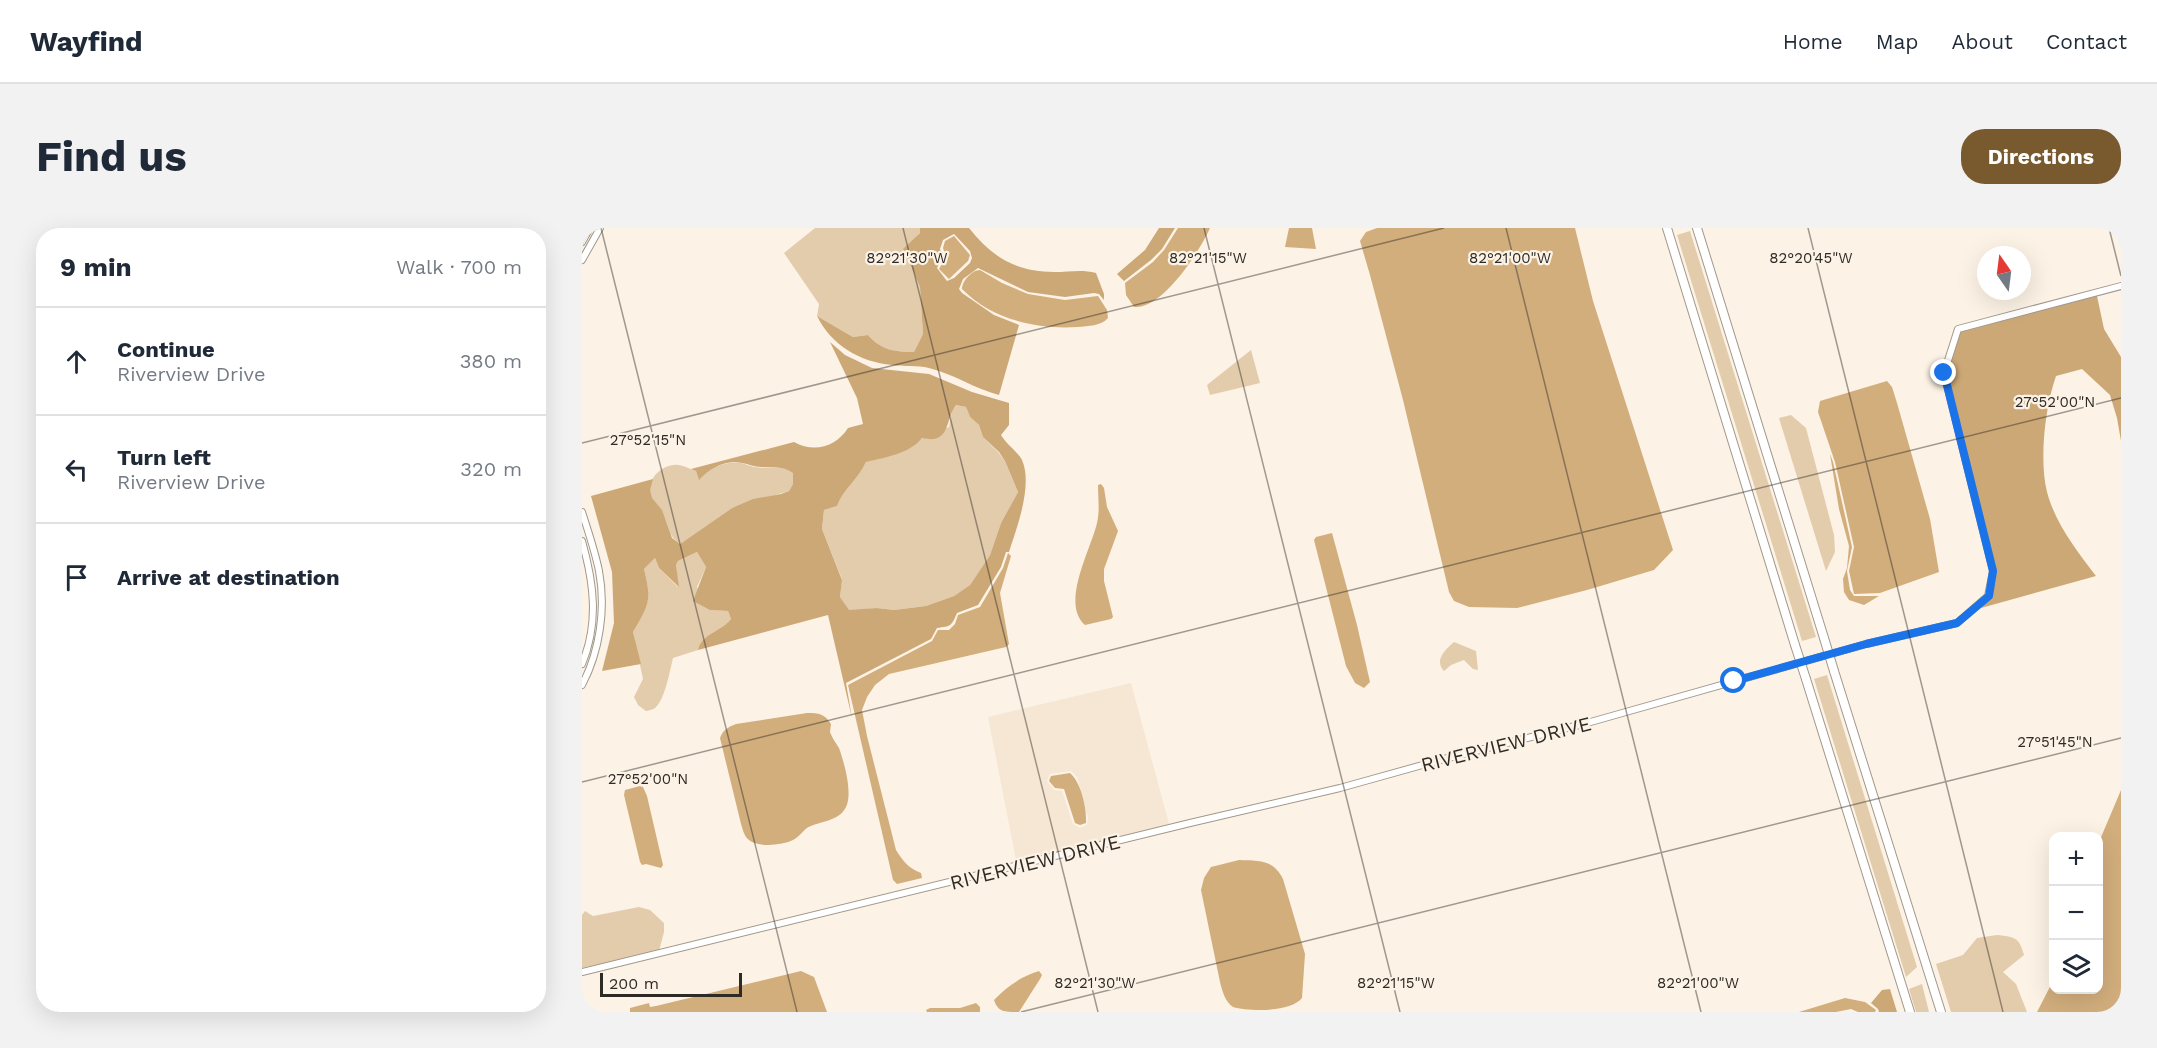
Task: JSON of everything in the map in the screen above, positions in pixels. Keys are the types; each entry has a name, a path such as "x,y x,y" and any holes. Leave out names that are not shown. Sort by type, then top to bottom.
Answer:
{"highway":[{"path":"1667,228 1910,1012"},
{"path":"1697,228 1941,1012"}],"street":[{"path":"582,242 590,228"},
{"path":"582,260 600,228"},
{"name":"RIVERVIEW DRIVE","path":"582,972 1200,820 1329,791 1437,760 1587,723 1856,647 1957,623 1989,596 1993,571 1944,373 1958,329 2121,286"},
{"path":"582,512 593,596 590,638 582,664"},
{"path":"582,685 593,659 602,617 599,571 584,539"}],"shaded area":[{"path":"815,228 920,228 920,233 903,250 920,287 923,334 914,352 889,349 878,344 868,335 853,337 817,316 819,304 784,253"},
{"path":"920,228 969,228 996,255 1016,266 1040,271 1096,273 1104,300 1099,294 1094,293 1065,297 1028,292 978,268 963,279 959,289 962,293 994,315 1019,325 999,395 924,367 897,366 858,356 838,343 817,316 853,337 868,335 878,344 889,349 914,352 923,334 920,287 903,249 920,233","holes":["954,234 970,251 972,258 970,263 954,278 947,281 937,268 943,256 940,249 943,240"]},
{"path":"1159,228 1175,228 1162,249 1124,281 1117,274 1145,250"},
{"path":"1178,228 1210,228 1189,264 1168,289 1145,305 1134,307 1126,295 1125,283 1153,262"},
{"path":"1289,228 1312,228 1316,249 1285,247"},
{"path":"1377,228 1575,228 1593,301 1673,550 1654,570 1517,608 1469,607 1454,601 1449,592 1403,400 1360,241 1366,232"},
{"path":"1690,231 1816,637 1802,641 1677,235"},
{"path":"954,236 970,255 968,261 949,279 939,269 946,257 943,248 945,241"},
{"path":"980,270 1028,294 1065,300 1098,296 1107,310 1108,318 1094,325 1047,327 1001,315 987,308 962,289 968,276"},
{"path":"2097,296 2104,329 2121,357 2121,441 2110,395 2082,369 2056,376 2046,418 2043,449 2047,492 2055,515 2081,557 2096,576 1981,608 1990,598 1994,561 1947,374 1960,331"},
{"path":"830,342 845,355 872,368 929,374 972,392 1009,403 1009,425 1001,435 1022,460 1026,481 1025,494 1009,552 1006,552 1001,567 978,605 957,613 948,626 937,628 931,639 846,683 852,718 828,615 698,650 707,636 731,619 728,611 710,610 693,601 706,567 697,552 678,561 676,565 679,587 659,568 655,558 644,569 648,602 633,632 641,664 602,671 614,623 612,572 591,496 653,479 650,490 652,498 662,510 672,538 680,544 732,508 753,499 789,491 793,484 793,473 781,468 758,467 736,462 713,469 699,480 696,471 691,469 794,442 809,447 831,444 848,428 863,424 857,398","holes":["956,405 966,407 970,417 979,425 983,437 1005,461 1018,492 1001,523 990,555 970,585 954,596 926,606 894,610 877,608 849,610 840,597 842,580 822,529 824,510 837,506 866,462 904,451 922,438 938,438 946,429"]},
{"path":"1251,350 1260,383 1210,395 1207,385"},
{"path":"1887,381 1892,387 1897,403 1930,519 1939,572 1880,593 1854,594 1849,571 1854,547 1835,462 1818,412 1820,401"},
{"path":"956,405 966,407 970,417 979,425 983,437 1005,461 1018,492 1001,523 990,555 970,585 954,596 926,606 894,610 877,608 849,611 840,597 842,579 822,529 824,510 837,506 866,462 949,427 952,411"},
{"path":"1791,415 1806,428 1834,535 1835,552 1826,571 1779,418"},
{"path":"1830,454 1852,547 1847,571 1850,590 1854,596 1879,596 1864,605 1849,600 1844,592 1843,579 1847,568 1849,546 1839,509"},
{"path":"729,463 765,468 784,467 793,472 793,484 789,491 732,508 680,544 672,537 665,518 651,498 650,486 655,476 663,468 677,465 696,471 699,479 712,468"},
{"path":"1101,484 1104,488 1107,507 1118,531 1104,569 1104,581 1113,617 1085,625 1078,616 1075,604 1076,590 1097,523 1098,485"},
{"path":"1332,533 1370,682 1364,688 1355,683 1346,666 1314,540 1316,537"},
{"path":"697,552 706,567 697,587 710,610 728,611 731,619 707,636 698,650 673,658 667,685 659,704 646,711 638,705 634,697 643,679 633,632 647,602 648,588 644,569 655,558 659,568 678,587 676,565 678,561"},
{"path":"1008,553 1011,556 1000,593 1009,644 1006,647 889,674 875,685 862,710 896,850 906,864 921,873 922,878 897,884 893,880 848,685 932,641 938,630 949,630 955,624 958,615 980,607 1003,568"},
{"path":"1454,642 1476,651 1478,670 1473,669 1464,660 1451,665 1444,671 1440,659"},
{"path":"1827,675 1917,967 1906,977 1814,679"},
{"path":"1131,683 1169,824 1017,865 988,717","holes":["1071,771 1077,777 1088,818 1087,825 1080,828 1073,824 1062,791 1054,790 1047,781 1050,774"]},
{"path":"807,713 821,715 831,724 830,732 839,748 847,778 849,794 846,807 840,815 809,827 789,842 771,845 753,843 746,837 742,828 720,738 726,729 736,724"},
{"path":"1070,773 1080,789 1084,803 1086,823 1080,825 1075,823 1064,789 1055,788 1049,781 1051,776"},
{"path":"643,787 647,796 663,865 661,868 642,865 640,862 624,795 625,790"},
{"path":"2121,790 2121,1012 2037,1012 2049,989 2049,994 2103,994 2103,833"},
{"path":"1239,860 1270,864 1283,879 1305,954 1302,998 1289,1006 1270,1010 1240,1009 1230,1005 1223,992 1201,890 1204,878 1211,867"},
{"path":"639,907 650,910 664,923 659,951 582,968 582,915 585,911 593,916"},
{"path":"1997,935 2015,939 2022,949 2024,955 2003,972 2016,984 2027,1012 1951,1012 1936,964 1963,955 1977,938"},
{"path":"801,971 814,977 827,1012 630,1012 630,1008 649,1003 650,1007 656,1006"},
{"path":"1039,971 1042,975 1019,1012 1006,1011 997,1007 994,1000 1004,991 1020,979"},
{"path":"1922,984 1929,1012 1916,1012 1909,989"},
{"path":"1890,989 1897,1012 1879,1012 1871,1003 1882,990"},
{"path":"1845,998 1865,1002 1876,1010 1875,1012 1858,1012 1851,1009 1836,1012 1799,1012"},
{"path":"976,1003 980,1007 980,1012 927,1012 926,1010 960,1008"}],"route":[{"path":"1734,681 1866,644 1957,623 1989,596 1993,571 1944,373"}]}
